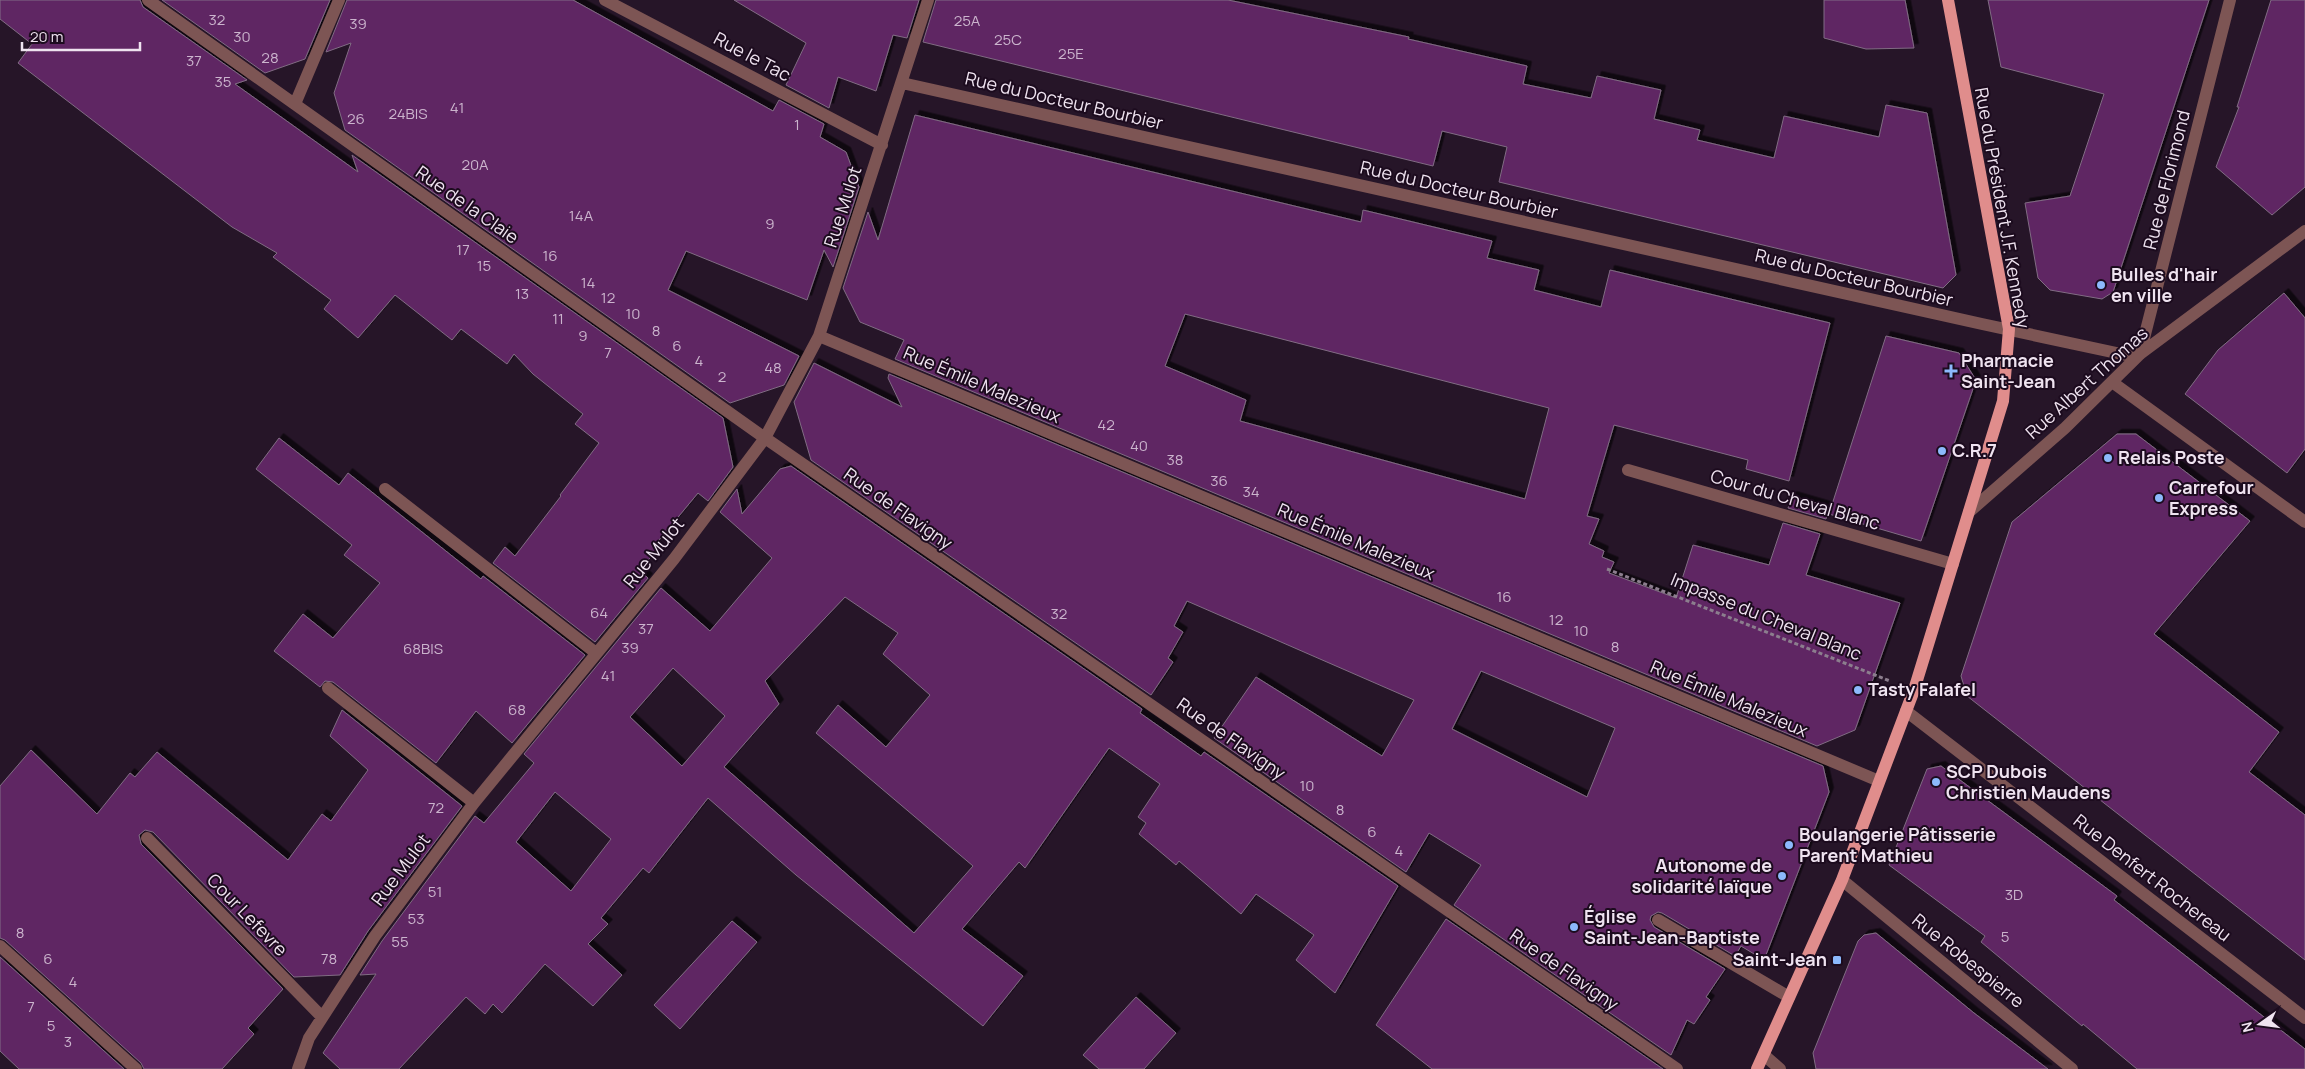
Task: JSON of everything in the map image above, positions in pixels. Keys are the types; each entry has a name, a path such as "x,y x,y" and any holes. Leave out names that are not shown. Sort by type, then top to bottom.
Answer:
{"main road":[{"name":"Rue du Président J.F. Kennedy","path":"1758,1069 1842,880 1914,690 2003,401 2009,329 1948,0"}],"street":[{"name":"Rue de la Claie","path":"148,0 765,438"},
{"path":"295,104 339,0"},
{"name":"Rue le Tac","path":"605,0 882,145"},
{"name":"Rue Mulot","path":"298,1069 309,1038 375,936 474,803 674,559 765,438 819,336 928,0"},
{"name":"Rue de Florimond","path":"2140,354 2230,0"},
{"name":"Rue du Docteur Bourbier","path":"902,83 2009,329"},
{"name":"Rue Albert Thomas","path":"1969,512 2065,428 2140,354 2305,230"},
{"path":"2009,329 2126,355 2140,354"},
{"name":"Rue Émile Malezieux","path":"819,336 1879,780"},
{"path":"2112,382 2305,522"},
{"name":"Rue de Flavigny","path":"765,438 1677,1069"},
{"name":"Cour du Cheval Blanc","path":"1628,470 1953,564"},
{"path":"385,490 596,653"},
{"path":"328,688 474,803"},
{"name":"Rue Denfert Rochereau","path":"1906,711 2305,1018"},
{"name":"Cour Lefevre","path":"147,838 322,1018"},
{"name":"Rue Robespierre","path":"1842,880 2072,1069"},
{"path":"1658,920 1789,997"},
{"path":"0,946 136,1069"},
{"path":"1764,1055 1780,1069"}],"path":[{"name":"Impasse du Cheval Blanc","path":"1607,569 1914,690"}],"building":[{"path":"0,0 140,0 143,7 247,80 235,84 358,172 352,155 723,418 733,467 708,501 698,493 655,545 659,548 639,570 648,578 595,642 493,563 505,547 515,556 599,443 575,424 583,414 533,374 514,354 507,364 461,329 452,340 395,295 358,338 324,309 331,300 273,257 277,253 232,227 18,63 32,44 0,19"},
{"path":"162,0 330,0 305,59 265,73"},
{"path":"347,0 573,0 773,111 779,100 824,124 820,137 846,152 859,187 833,267 824,250 807,300 686,251 668,290 799,356 784,385 730,403 345,130 334,93 351,43 326,52"},
{"path":"734,0 919,0 907,38 893,35 876,91 838,77 829,108 786,85 806,43"},
{"path":"936,0 1228,0 1409,37 1408,39 1527,66 1523,84 1591,98 1597,76 1661,90 1654,119 1700,130 1697,140 1774,158 1784,116 1879,137 1886,105 1927,113 1956,275 1943,288 1499,182 1507,147 1442,131 1433,166 923,42"},
{"path":"1824,0 1905,0 1914,48 1866,49 1824,38"},
{"path":"1988,0 2209,0 2113,292 2102,299 2050,290 2038,278 2025,203 2070,196 2104,94 2001,67"},
{"path":"2271,0 2305,0 2305,187 2272,215 2216,167 2239,107 2237,107"},
{"path":"915,115 1361,222 1363,210 1492,241 1487,258 1539,270 1534,290 1601,307 1610,270 1830,323 1789,481 1746,469 1748,460 1614,425 1587,516 1599,519 1589,544 1604,551 1602,557 1614,562 1609,573 1676,598 1693,545 1769,565 1783,523 1820,534 1806,575 1900,603 1855,730 1817,746 895,359 904,340 860,322 843,288 868,212 878,240","holes":["1185,314 1549,408 1525,499 1240,421 1246,400 1165,366"]},
{"path":"2284,293 2305,318 2305,449 2287,473 2185,394 2218,350"},
{"path":"1886,336 1959,353 1976,380 1921,541 1829,514"},
{"path":"814,363 902,407 888,378 889,374 1823,766 1829,792 1764,960 1741,946 1735,956 1662,913 1658,912 1651,916 1650,920 1654,927 1725,969 1706,997 1710,1000 1694,1024 1687,1020 1671,1055 1454,905 1481,865 1429,833 1406,872 1214,738 1256,677 1382,756 1414,700 1187,601 1174,626 1183,632 1168,658 1173,662 1151,695 811,460 794,402","holes":["1481,671 1615,728 1587,797 1452,729"]},
{"path":"2117,434 2136,434 2250,521 2154,634 2279,732 2249,772 2305,815 2305,960 1967,696 1961,676 2012,522"},
{"path":"279,438 339,485 348,473 481,579 483,576 585,655 512,743 476,711 436,763 333,682 325,681 320,687 274,651 303,614 333,638 380,583 344,555 352,545 256,469"},
{"path":"791,466 1142,709 1140,713 1201,756 1204,752 1398,886 1335,993 1296,960 1314,935 1256,894 1241,914 1179,861 1176,865 1139,834 1146,823 1138,817 1160,784 1109,748 1025,868 1019,862 962,929 1023,976 983,1026 796,875 708,798 649,873 643,868 601,918 608,924 588,944 622,975 593,1006 545,964 502,1013 493,1004 485,1014 466,997 399,1069 340,1069 323,1053 376,974 360,975 382,941 475,816 484,823 534,763 524,754 661,588 710,631 772,558 720,512 737,489 742,514 780,469","holes":["845,597 898,633 883,654 930,695 886,747 838,705 816,733 973,866 914,933 724,767 779,704 765,681","673,668 725,716 682,766 630,717","555,792 611,839 571,891 516,842"]},
{"path":"1792,496 1830,507 1826,519 1788,508"},
{"path":"342,710 462,806 368,931 340,975 294,977 153,832 145,830 139,835 141,844 283,989 248,1028 254,1034 222,1069 144,1069 141,1063 5,940 0,938 0,786 31,750 97,814 130,773 135,777 157,752 288,860 322,814 331,821 368,770 330,736"},
{"path":"1941,766 2117,896 2114,900 2305,1049 2305,1069 2137,1069 1981,942 1985,936 1889,865 1927,769"},
{"path":"1446,919 1663,1069 1432,1069 1376,1025"},
{"path":"732,921 757,942 680,1029 654,1005"},
{"path":"1876,933 1974,1013 2048,1069 1816,1069 1813,1053 1858,941 1864,935"},
{"path":"0,957 124,1069 19,1069 0,1051"},
{"path":"1136,997 1176,1033 1144,1069 1099,1069 1083,1055"}],"place":[{"name":"Bulles d'hair en ville","path":"2101,285"},
{"name":"Pharmacie Saint-Jean","path":"1951,371"},
{"name":"C.R.7","path":"1942,451"},
{"name":"Relais Poste","path":"2108,458"},
{"name":"Carrefour Express","path":"2159,498"},
{"name":"Tasty Falafel","path":"1858,690"},
{"name":"SCP Dubois Christien Maudens","path":"1936,782"},
{"name":"Boulangerie Pâtisserie Parent Mathieu","path":"1789,845"},
{"name":"Autonome de solidarité laïque","path":"1782,876"},
{"name":"Église Saint-Jean-Baptiste","path":"1574,927"},
{"name":"Saint-Jean","path":"1837,960"}]}
